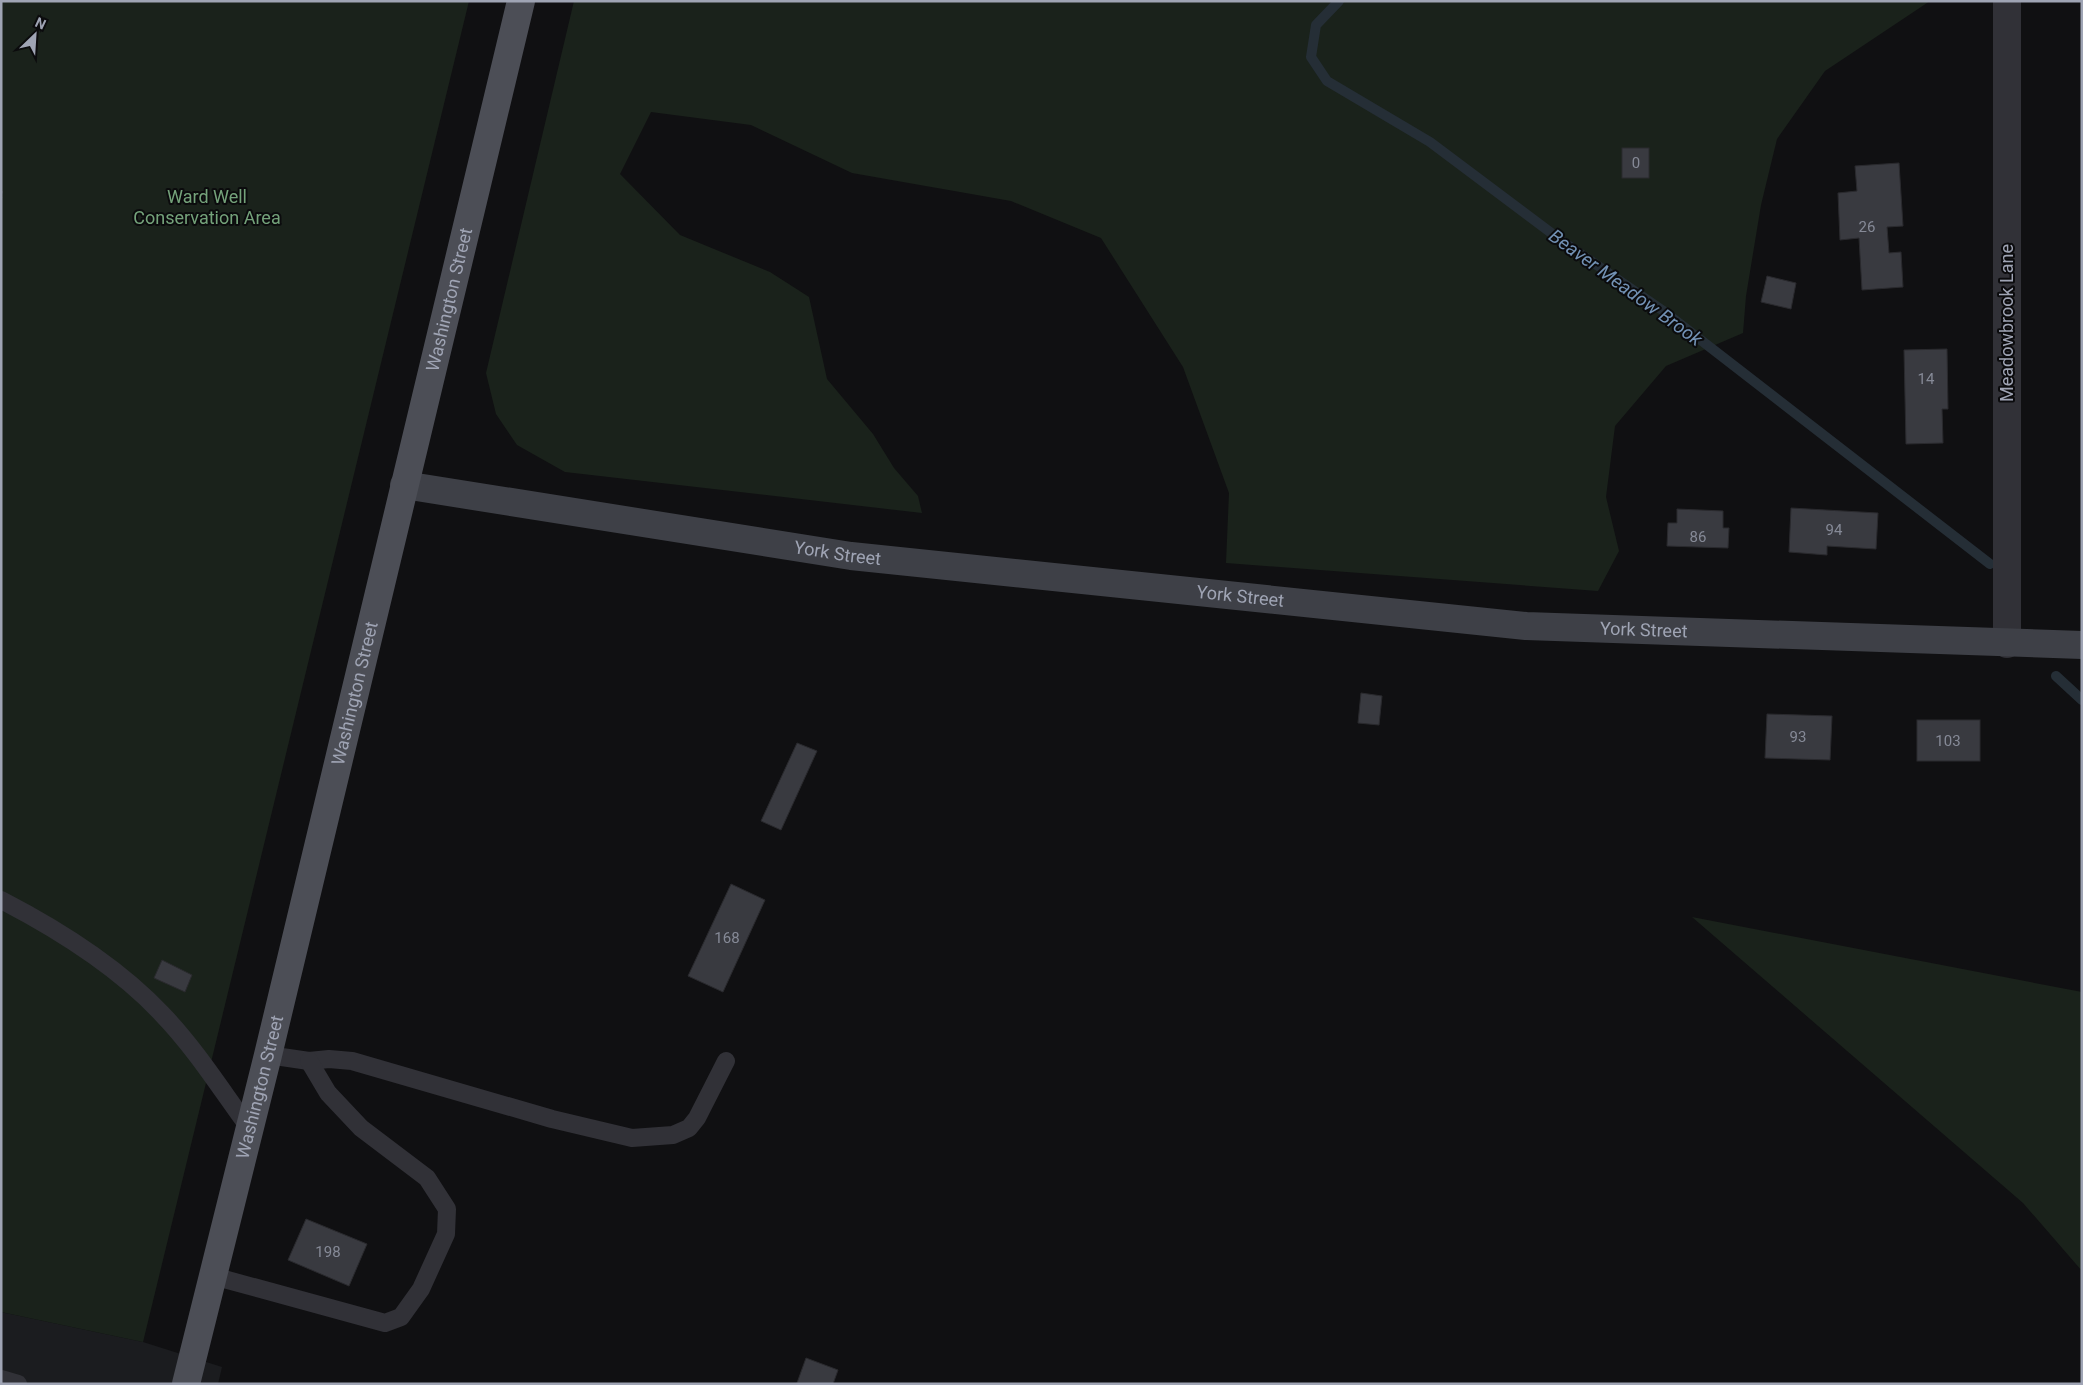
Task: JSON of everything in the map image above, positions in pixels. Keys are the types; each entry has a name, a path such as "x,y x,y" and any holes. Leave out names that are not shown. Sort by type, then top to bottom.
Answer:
{"main road":[{"name":"Washington Street","path":"186,1384 268,1055 521,1"}],"street":[{"name":"Meadowbrook Lane","path":"2007,1 2007,644"},
{"name":"York Street","path":"404,485 851,556 1526,626 2007,644 2082,645"}],"lane":[{"path":"1,900 98,958 145,996 174,1027 250,1129"},
{"path":"268,1055 309,1061 329,1059 352,1061 543,1117 632,1138 674,1135 689,1128 697,1118 726,1061"},
{"path":"213,1276 385,1323 401,1317 421,1289 446,1234 447,1209 427,1178 361,1128 328,1093 309,1061"},
{"path":"1,1379 18,1384"}],"path":[{"path":"1,191 1,198"}],"shaded area":[{"path":"1,1312 143,1342 222,1367 218,1384 1,1384"}],"green space":[{"name":"Ward Well Conservation Area","path":"1,1 469,1 143,1342 1,1312"},
{"path":"574,1 1930,1 1825,71 1777,139 1761,205 1746,296 1743,333 1666,366 1615,426 1606,497 1619,551 1598,591 1226,563 1229,493 1183,367 1101,238 1011,201 852,173 751,125 651,112 620,174 680,235 770,272 809,297 827,379 873,434 894,468 918,496 922,513 565,472 517,445 496,414 486,373"},
{"path":"1692,917 2082,992 2082,1271 2023,1203"}],"building":[{"path":"1622,148 1649,148 1649,178 1622,178"},
{"path":"1899,163 1903,226 1887,227 1889,253 1901,252 1903,287 1862,290 1859,238 1840,240 1838,193 1857,191 1855,166"},
{"path":"1767,276 1796,283 1791,309 1761,302"},
{"path":"1947,349 1948,409 1942,409 1943,443 1906,444 1904,350"},
{"path":"1791,508 1878,513 1876,549 1827,546 1827,555 1789,552"},
{"path":"1677,509 1723,511 1723,528 1729,528 1728,548 1667,546 1668,523 1677,523"},
{"path":"1361,693 1382,696 1379,725 1358,723"},
{"path":"1767,714 1832,716 1830,760 1765,758"},
{"path":"1917,720 1980,720 1980,761 1917,761"},
{"path":"797,743 817,751 781,830 761,821"},
{"path":"731,884 765,900 723,992 688,976"},
{"path":"162,960 192,975 185,992 154,978"},
{"path":"306,1219 367,1244 349,1286 288,1260"},
{"path":"806,1358 838,1370 833,1384 797,1383"}],"waterway":[{"name":"Beaver Meadow Brook","path":"1339,1 1316,25 1311,57 1327,81 1430,142 1562,241 1662,310 1990,564"},
{"name":"Beaver Meadow Brook","path":"2056,676 2082,700"}]}
